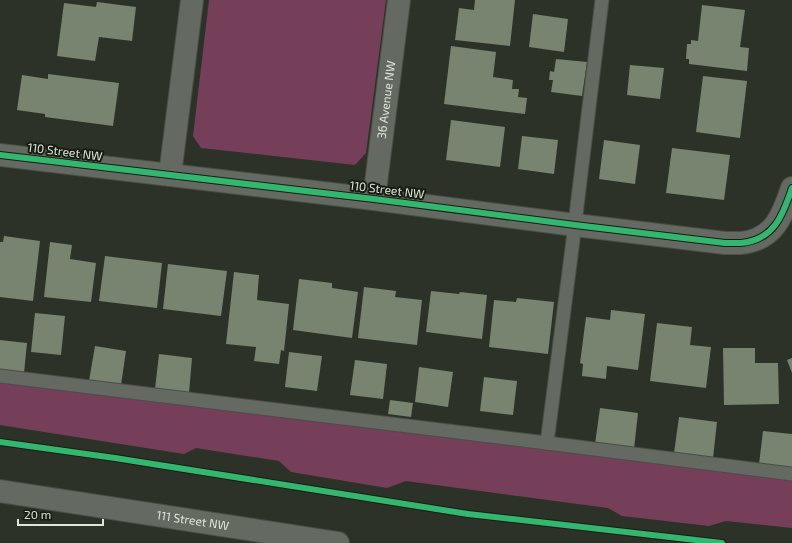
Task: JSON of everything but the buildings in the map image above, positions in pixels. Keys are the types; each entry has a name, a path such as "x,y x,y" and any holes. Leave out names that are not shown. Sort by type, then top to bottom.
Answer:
{"street":[{"path":"170,175 192,0"},
{"name":"36 Avenue NW","path":"374,199 399,0"},
{"name":"110 Street NW","path":"0,155 374,199 725,243 742,243 755,240 770,232 779,220 792,188"},
{"name":"111 Street NW","path":"0,491 338,543"}],"lane":[{"path":"547,442 602,0"},
{"path":"0,376 547,442 792,474"}],"shaded area":[{"path":"209,0 386,0 366,153 355,165 201,148 193,136"},
{"path":"0,382 792,478 792,528 726,521 709,526 622,516 608,508 406,481 387,488 291,472 279,461 196,448 184,454 0,425"}],"cycle path":[{"path":"0,155 374,199 725,243 741,243 762,237 776,224 781,216 792,188"},
{"path":"0,442 115,458 468,514 722,543"}]}
